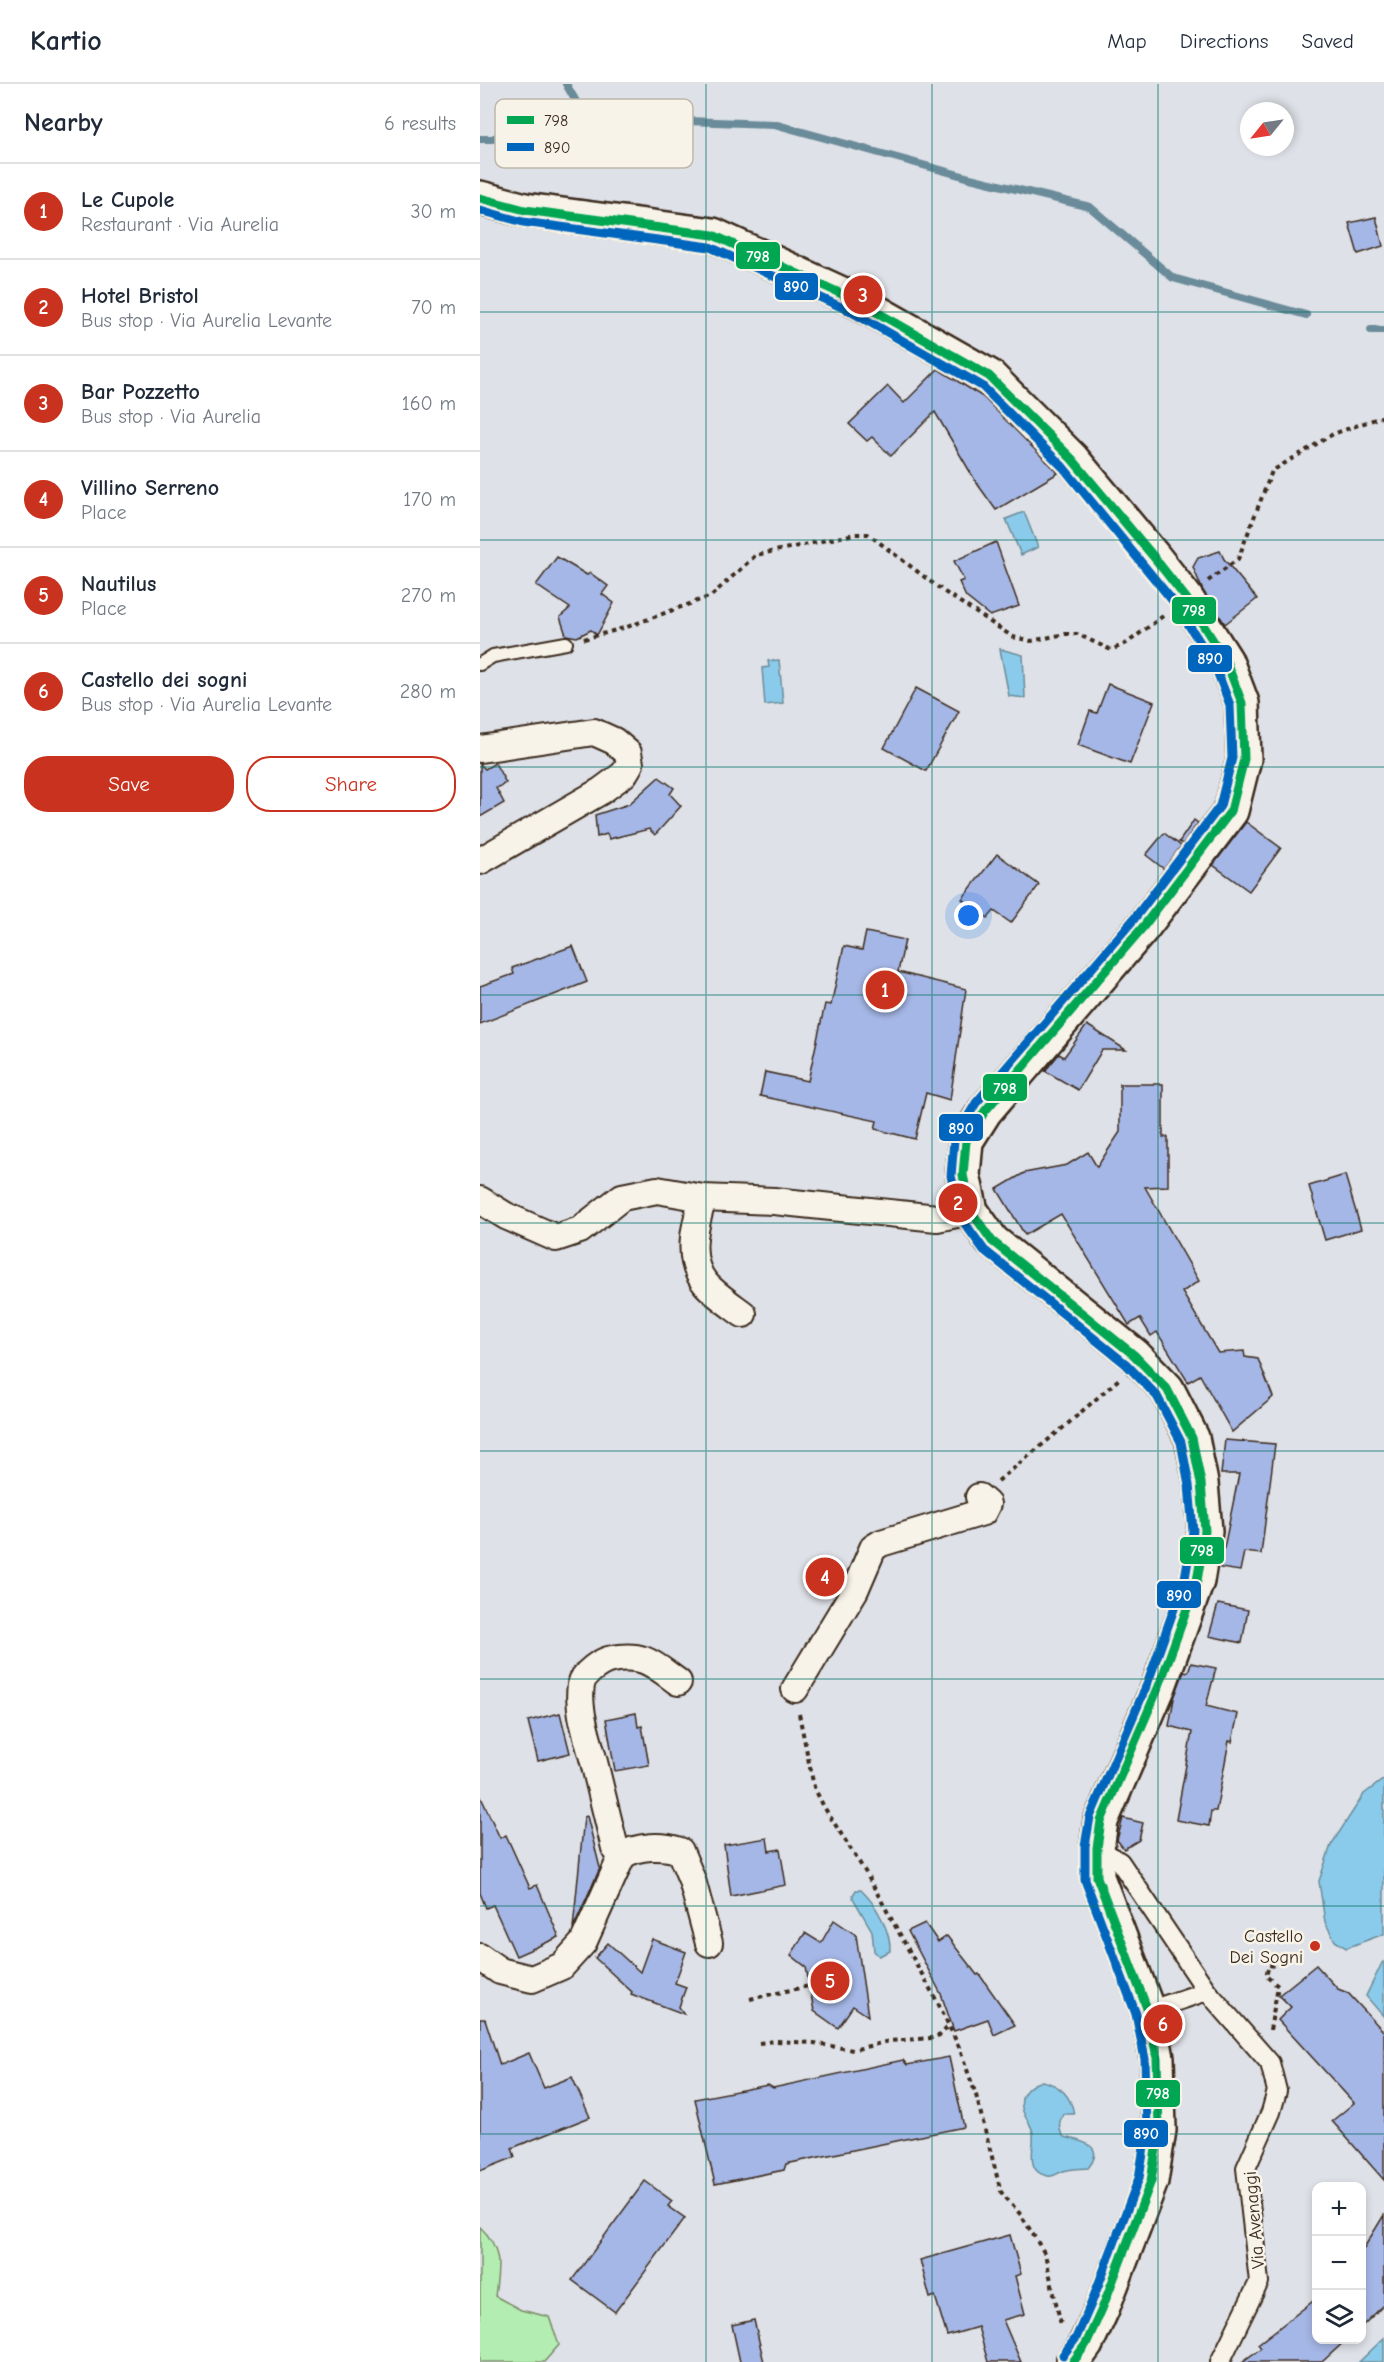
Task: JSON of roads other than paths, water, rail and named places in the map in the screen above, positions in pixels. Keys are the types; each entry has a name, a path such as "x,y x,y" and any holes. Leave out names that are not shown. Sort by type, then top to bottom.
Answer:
{"main road":[{"path":"480,198 525,210 713,235 857,301 989,376 1072,459 1178,606 1226,661 1242,703 1244,759 1231,811 1143,927 985,1111 966,1141 963,1174 971,1211 992,1241 1134,1355 1167,1389 1192,1438 1201,1483 1205,1531 1197,1581 1159,1686 1101,1821 1097,1848 1097,1877 1148,2011 1157,2058 1160,2130 1151,2181 1102,2309 1086,2344 1073,2362"}],"street":[{"path":"480,748 594,732 614,741 628,753 630,764 624,774 601,791 480,861"},
{"path":"480,1200 506,1216 556,1238 580,1230 622,1197 657,1190 703,1198 774,1201 937,1218 971,1211"},
{"path":"703,1198 694,1236 693,1255 696,1268 706,1284 743,1314"},
{"path":"795,1689 855,1590 873,1548 881,1543 983,1512 987,1504 979,1497"},
{"path":"622,1856 615,1848 587,1736 581,1703 581,1682 590,1671 606,1660 626,1656 653,1662 678,1682"},
{"path":"480,1957 500,1971 531,1979 562,1966 584,1943 622,1856 629,1851 668,1846 681,1851 709,1943"},
{"name":"Via Avenaggi","path":"1097,1848 1120,1862 1207,1991 1270,2063 1277,2091 1271,2112 1246,2168 1259,2282 1220,2362"},
{"path":"1148,2011 1207,1991"}],"lane":[{"path":"480,664 493,656 566,643"}],"water":[{"path":"1024,512 1038,547 1021,555 1006,519"},
{"path":"1000,649 1023,655 1025,698 1009,696"},
{"path":"779,660 783,703 765,705 762,668 769,667 768,661"},
{"path":"1384,1779 1384,1934 1346,1948 1335,1941 1325,1922 1319,1881 1331,1845 1364,1794"},
{"path":"856,1890 861,1890 877,1910 888,1935 890,1951 879,1956 874,1951 872,1931 853,1898"},
{"path":"1384,1962 1384,2017 1366,1996"},
{"path":"1042,2081 1059,2088 1070,2102 1074,2114 1064,2114 1060,2128 1064,2137 1090,2145 1093,2149 1095,2154 1088,2168 1067,2170 1050,2176 1041,2174 1033,2165 1032,2131 1021,2104 1027,2090"},
{"path":"1384,2338 1384,2362 1359,2362"}],"waterway":[{"path":"566,84 575,99"},
{"path":"693,121 774,124 970,178 1090,207 1173,278 1306,315"},
{"path":"480,139 495,138"},
{"path":"1371,330 1384,330"}],"place":[{"name":"Bar Pozzetto","path":"863,295"},
{"name":"Le Cupole","path":"885,990"},
{"name":"Hotel Bristol","path":"958,1203"},
{"name":"Villino Serreno","path":"825,1577"},
{"name":"Castello Dei Sogni","path":"1315,1946"},
{"name":"Nautilus","path":"830,1981"},
{"name":"Castello dei sogni","path":"1163,2024"}]}
